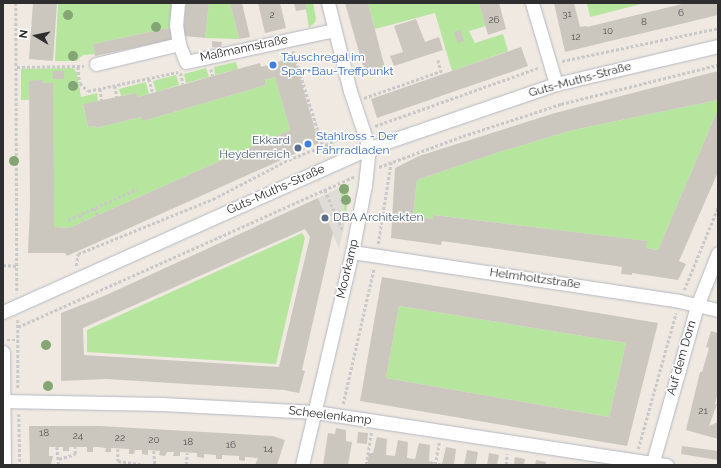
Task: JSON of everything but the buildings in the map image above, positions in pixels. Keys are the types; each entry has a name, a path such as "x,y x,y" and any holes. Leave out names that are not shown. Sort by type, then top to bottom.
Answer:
{"street":[{"path":"96,64 179,44 176,25 178,3"},
{"name":"Moorkamp","path":"302,465 352,252 365,185 369,148 354,102 328,3"},
{"path":"532,3 556,84"},
{"name":"Maßmannstraße","path":"179,44 186,62 257,41 334,30"},
{"name":"Guts-Muths-Straße","path":"3,312 369,148 556,84 718,46"},
{"name":"Helmholtzstraße","path":"352,252 679,301 718,310"},
{"name":"Auf dem Dorn","path":"653,464 697,306 718,253"},
{"path":"3,352 4,465"},
{"name":"Scheelenkamp","path":"3,401 162,404 315,412 667,465"}],"path":[{"path":"16,3 17,305 20,465"},
{"path":"292,36 322,146"},
{"path":"354,102 442,72 438,60"},
{"path":"17,67 78,67 96,64"},
{"path":"58,66 58,71"},
{"path":"180,72 183,84"},
{"path":"149,78 153,93"},
{"path":"115,86 117,97"},
{"path":"100,89 102,100"},
{"path":"341,416 376,256 391,162"},
{"path":"68,220 137,189"},
{"path":"325,190 352,252"},
{"path":"636,460 679,301 718,207"},
{"path":"95,208 98,215"},
{"path":"80,215 83,221"},
{"path":"3,265 17,266"},
{"path":"3,340 18,340"},
{"path":"366,465 373,421"},
{"path":"435,465 440,431"},
{"path":"57,447 59,465"},
{"path":"59,459 75,454 75,447"},
{"path":"118,449 118,461 146,465"},
{"path":"154,451 155,465"},
{"path":"186,465 187,453"}],"green space":[{"path":"58,3 174,3 173,27 93,44 95,54 84,55 77,61 55,61"},
{"path":"209,3 230,3 239,39 205,38"},
{"path":"305,3 313,3 316,18 315,22 309,28"},
{"path":"368,3 479,3 486,26 469,31 475,43 503,34 508,51 452,71 435,13 375,29"},
{"path":"587,3 645,3 590,17"},
{"path":"236,62 238,69 215,75 214,67"},
{"path":"73,68 77,73 81,97 97,93 98,101 83,105 88,127 95,126 96,128 141,117 143,121 266,85 265,80 275,77 290,130 69,228 54,227 43,81 30,81 29,100 21,100 21,69"},
{"path":"206,68 209,77 186,83 184,74"},
{"path":"176,75 179,85 156,92 153,81"},
{"path":"146,82 149,94 138,97 136,93 121,96 119,89"},
{"path":"718,100 718,109 658,250 646,248 646,241 434,215 433,219 413,216 417,180 496,153 573,130"},
{"path":"349,184 346,217 339,188"},
{"path":"302,233 305,238 276,364 87,352 87,330"},
{"path":"399,306 626,343 609,417 386,378"}],"shaded area":[{"path":"339,188 346,217 339,249 318,198"}],"place":[{"name":"Tauschregal im Spar+Bau-Treffpunkt","path":"273,65"},
{"name":"Stahlross - Der Fahrradladen","path":"308,144"},
{"name":"Ekkard Heydenreich","path":"298,148"},
{"name":"DBA Architekten","path":"325,218"}]}
